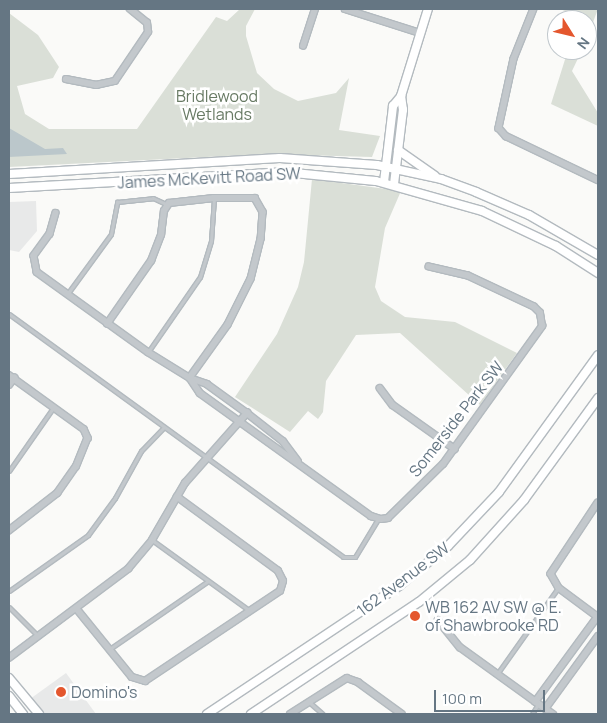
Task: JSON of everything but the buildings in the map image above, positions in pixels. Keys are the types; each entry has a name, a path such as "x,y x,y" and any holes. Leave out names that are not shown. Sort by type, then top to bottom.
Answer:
{"main road":[{"path":"384,182 384,166 393,106 401,96 428,9"},
{"path":"394,184 403,110 401,96"},
{"path":"398,150 405,158 441,180"},
{"name":"James McKevitt Road SW","path":"9,174 280,158 384,166 441,180 529,215 598,255"},
{"name":"James McKevitt Road SW","path":"9,188 284,172 384,182 482,211 549,242 598,273"},
{"name":"162 Avenue SW","path":"207,714 405,581 448,546 504,485 598,355"},
{"path":"585,416 598,390"},
{"name":"162 Avenue SW","path":"251,714 412,607 454,574 511,516 598,398"},
{"path":"9,678 39,714"},
{"path":"9,696 23,714"}],"street":[{"path":"66,79 89,85 115,80 148,32 147,23 130,9"},
{"path":"303,46 315,9"},
{"path":"346,9 420,33"},
{"path":"534,9 514,59 499,128 506,136 598,180"},
{"path":"107,324 151,261 168,205 176,200 249,196 258,200 263,212 261,240 244,297 190,378"},
{"path":"56,213 54,227 34,256 33,265 39,275 148,352 190,378 207,384 283,441 300,463"},
{"name":"Somerside Park SW","path":"378,519 388,518 398,510 455,449 540,331 542,316 534,307 468,276 429,267"},
{"path":"9,385 11,376 84,429 88,438 87,446 58,493 9,531"},
{"path":"190,378 200,393 378,519"},
{"path":"380,388 393,404 455,449"},
{"path":"9,658 37,635 112,584 152,540 177,497 207,458 247,413"},
{"path":"77,608 132,676 145,681 280,592 283,581 280,574 177,497"},
{"path":"537,703 598,616 553,582 551,569 598,503"},
{"path":"438,620 449,637 553,714"},
{"path":"545,709 598,636"},
{"path":"290,714 340,680 351,678 402,714"}],"lane":[{"path":"67,295 111,234 117,202 153,198 168,205"},
{"path":"148,352 200,277 211,241 214,198"},
{"path":"9,314 347,559 358,554 378,519"},
{"path":"9,471 54,407"},
{"path":"9,591 88,536 115,498 141,452 164,427"},
{"path":"152,540 250,612"},
{"path":"111,648 208,580"},
{"path":"497,674 559,588"},
{"path":"9,607 37,635"},
{"path":"308,701 323,714"},
{"path":"532,714 537,703"}],"shaded area":[{"path":"9,128 45,149 63,148 67,154 9,157"},
{"path":"36,201 37,231 19,252 9,250 9,202"},
{"path":"66,673 96,714 42,714 30,699"}],"green space":[{"name":"Bridlewood Wetlands","path":"240,9 255,9 246,26 246,36 257,73 274,89 298,101 336,93 349,78 339,130 380,136 372,157 265,154 9,167 9,13 38,35 59,67 53,78 17,86 25,114 49,129 137,129 216,17 227,21"},
{"path":"560,9 598,9 597,12 597,10"},
{"path":"565,60 577,60 572,71 598,113 598,126 551,104"},
{"path":"312,179 401,191 385,228 375,287 381,301 405,317 455,322 517,353 480,405 400,333 356,335 326,381 323,412 318,419 308,411 290,432 235,397 277,334 298,287 304,262"}],"place":[{"name":"WB 162 AV SW @ E. of Shawbrooke RD","path":"415,616"},
{"name":"Domino's","path":"61,692"}]}
